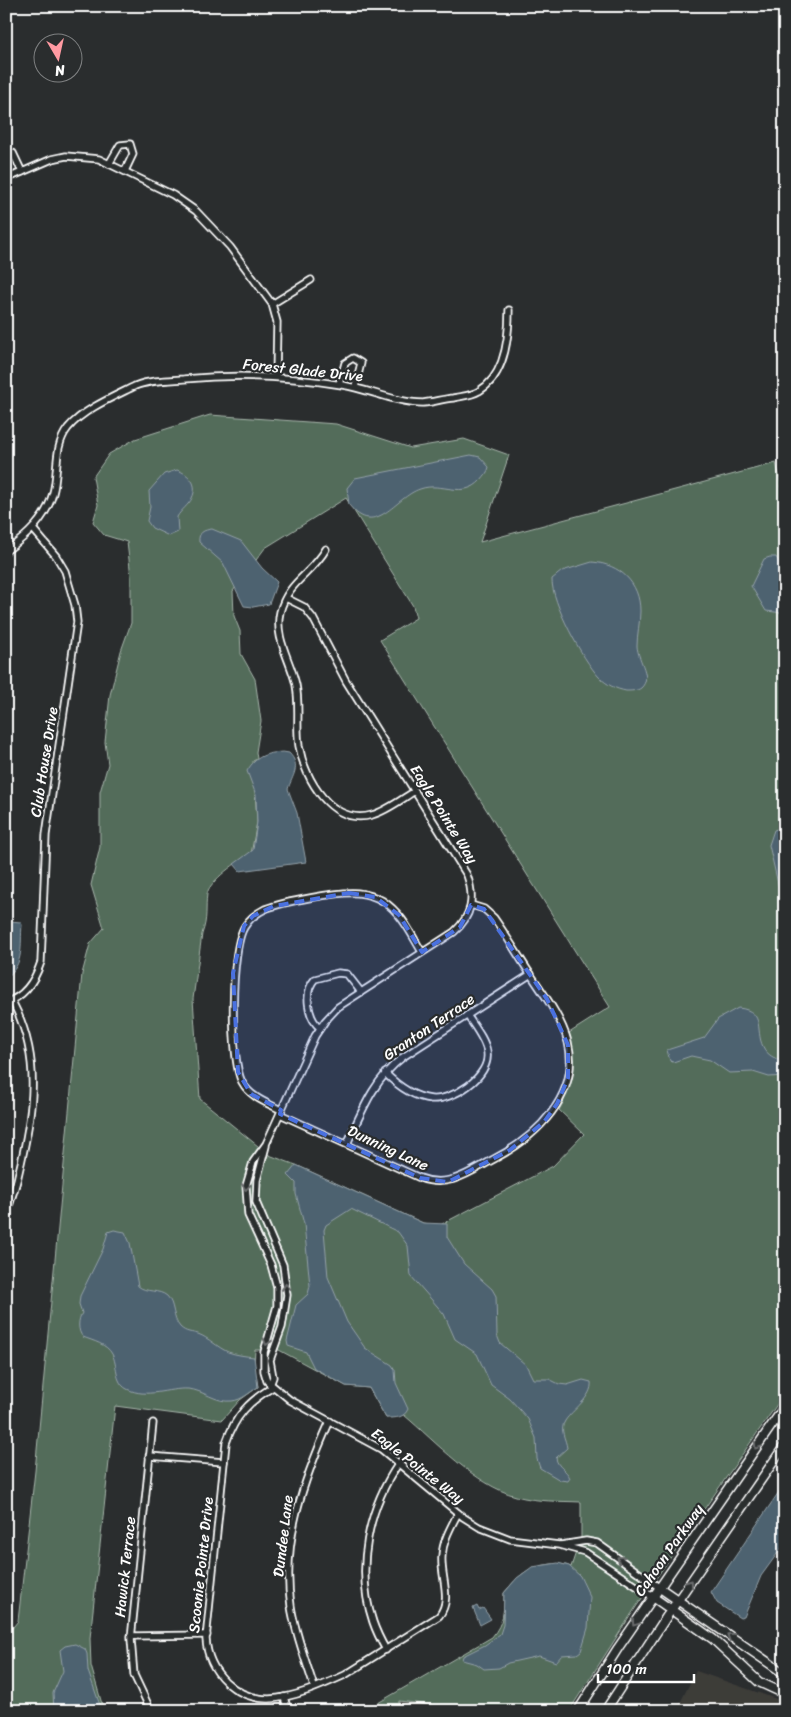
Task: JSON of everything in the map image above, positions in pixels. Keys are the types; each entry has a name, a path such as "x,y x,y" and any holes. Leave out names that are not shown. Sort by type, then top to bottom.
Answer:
{"street":[{"path":"110,164 120,145 130,144 133,154 125,171"},
{"path":"6,152 13,153 16,156 22,172"},
{"path":"6,178 52,159 66,156 99,159 173,195 196,211 230,247 272,304 278,322 276,377"},
{"path":"272,304 311,280"},
{"name":"Forest Glade Drive","path":"6,551 33,529 48,506 53,493 58,449 63,437 85,413 146,383 228,375 276,377 339,384 423,402 478,392 488,384 495,374 509,337 509,310"},
{"path":"339,384 345,363 353,358 361,363 355,387"},
{"name":"Club House Drive","path":"8,1001 25,991 32,982 41,962 47,826 77,622 75,605 65,571 56,556 33,529"},
{"path":"326,549 321,558 291,586 279,615 280,636 296,686 299,744 304,763 320,795 341,813 363,817 378,813 415,791"},
{"name":"Eagle Pointe Way","path":"286,598 304,608 314,618 346,681 468,875 472,905"},
{"name":"Dunning Lane","path":"422,952 394,909 382,900 367,894 349,893 274,906 260,912 248,921 238,938 234,965 236,1066 242,1084 251,1094 281,1112 420,1178 442,1182 458,1178 505,1153 534,1133 554,1110 561,1098 568,1078 568,1045 560,1022 494,918 484,909 472,905"},
{"path":"272,1386 264,1371 263,1358 277,1306 277,1287 271,1264 248,1214 246,1199 248,1175 253,1162 266,1144 320,1028 334,1011 460,927 472,905"},
{"path":"320,1028 310,1016 308,990 315,979 338,973 347,974 361,992"},
{"name":"Granton Terrace","path":"347,1144 371,1093 385,1073 403,1057 530,974"},
{"path":"6,1220 23,1156 33,1085 31,1050 20,1016 8,1001"},
{"path":"385,1073 405,1089 433,1099 444,1097 477,1080 486,1066 487,1052 467,1015"},
{"path":"266,1144 263,1163 257,1180 256,1202 283,1264 287,1295 282,1327 270,1360 273,1377 272,1386"},
{"name":"Eagle Pointe Way","path":"272,1386 290,1400 371,1442 458,1513 492,1533 534,1543 559,1545 591,1555 653,1597"},
{"name":"Scoonie Pointe Drive","path":"272,1386 248,1403 239,1414 226,1443 207,1636 210,1661 228,1684 254,1697 268,1699 284,1697 345,1675 435,1620 443,1612 446,1598 442,1554 449,1531 458,1513"},
{"name":"Cahoon Parkway","path":"578,1711 653,1597 785,1406"},
{"name":"Dundee Lane","path":"314,1687 291,1608 290,1567 293,1532 302,1488 330,1421"},
{"name":"Hawick Terrace","path":"151,1711 134,1675 131,1636 153,1423"},
{"path":"605,1711 677,1601 785,1445"},
{"path":"149,1456 224,1462"},
{"path":"386,1650 373,1623 370,1610 365,1576 366,1556 372,1521 389,1478 399,1463"},
{"name":"Eagle Pointe Way","path":"559,1545 586,1541 597,1543 660,1588"},
{"path":"660,1588 785,1674"},
{"path":"653,1597 713,1639 759,1682 785,1694"},
{"path":"131,1636 207,1636"},
{"path":"284,1697 288,1711"}],"highlighted area":[{"path":"349,893 375,897 399,915 422,952 460,927 471,905 484,909 547,999 568,1045 568,1078 557,1104 544,1122 510,1150 448,1182 420,1178 280,1114 281,1110 251,1094 238,1072 233,973 244,926 253,916 274,906"}],"shaded area":[{"path":"696,1671 785,1702 785,1711 676,1711"},
{"path":"399,1701 477,1711 398,1711"}],"green space":[{"path":"210,415 336,424 411,448 464,439 509,455 480,542 776,463 785,499 785,1393 636,1607 569,1711 477,1711 399,1701 398,1711 364,1711 492,1637 499,1626 502,1616 504,1593 525,1572 536,1567 552,1564 571,1567 581,1537 581,1502 532,1499 516,1496 501,1490 471,1473 404,1415 386,1418 369,1388 346,1386 279,1350 255,1350 254,1367 258,1387 240,1400 222,1420 115,1406 90,1638 91,1666 104,1711 6,1711 6,1631 9,1632 18,1621 35,1471 82,974 90,944 104,928 91,885 100,847 100,792 108,764 105,742 110,695 121,651 131,623 131,577 127,542 104,535 93,522 98,505 93,477 109,454 135,439","holes":["346,498 413,606 416,618 380,640 610,1007 569,1033 572,1053 570,1082 559,1110 584,1134 553,1166 438,1226 423,1223 296,1165 269,1155 200,1099 193,999 206,918 207,894 219,877 251,854 257,822 253,761 257,759 256,752 261,721 255,679 241,654 240,631 234,616 233,591 265,548"]}],"water":[{"path":"471,455 480,457 489,467 481,480 467,489 428,487 420,489 411,493 377,517 368,518 359,514 349,505 347,488 355,478"},
{"path":"177,470 192,480 194,493 191,501 177,517 178,532 169,536 152,528 147,521 150,507 149,491 164,474"},
{"path":"212,529 241,541 262,568 277,582 269,604 253,607 244,606 223,563 199,542 199,536 202,532"},
{"path":"776,557 784,576 786,592 784,613 766,611 751,586 764,559"},
{"path":"592,562 619,571 632,584 636,592 640,611 637,646 646,679 638,690 626,691 619,689 599,677 577,645 562,616 553,589 552,579 562,571"},
{"path":"283,752 289,753 295,762 295,771 288,789 297,813 306,862 240,871 234,864 253,850 257,822 256,795 247,771 262,756"},
{"path":"785,826 785,914 769,845 774,830"},
{"path":"6,918 10,921 21,922 22,925 19,960 6,978"},
{"path":"738,1008 753,1013 757,1018 760,1037 765,1050 774,1058 785,1062 785,1076 769,1077 753,1072 729,1073 710,1060 691,1056 673,1062 670,1061 667,1050 704,1038 718,1019"},
{"path":"6,1045 10,1077 6,1119"},
{"path":"296,1165 423,1223 447,1224 447,1237 464,1264 492,1289 496,1296 497,1335 500,1343 526,1365 533,1379 549,1379 559,1384 567,1385 583,1380 591,1382 589,1393 563,1424 567,1448 556,1458 558,1464 569,1475 568,1481 560,1480 540,1468 537,1459 536,1438 528,1419 510,1399 491,1385 477,1354 455,1339 444,1314 411,1276 408,1246 398,1232 351,1209 326,1225 324,1230 328,1277 347,1322 365,1348 392,1365 395,1370 396,1383 408,1409 402,1416 386,1418 369,1388 346,1386 314,1368 306,1352 288,1346 287,1341 296,1305 308,1294 310,1286 304,1224 296,1194 296,1183 288,1175"},
{"path":"114,1230 125,1232 130,1243 138,1286 167,1296 170,1299 177,1323 184,1330 202,1336 228,1352 254,1357 258,1387 239,1399 226,1401 188,1389 142,1393 123,1386 118,1378 114,1358 110,1351 99,1343 83,1337 79,1325 82,1313 79,1304 80,1296 103,1249 108,1232"},
{"path":"785,1483 785,1543 761,1576 744,1617 740,1618 717,1603 711,1592"},
{"path":"558,1563 569,1566 580,1576 590,1597 588,1628 581,1651 577,1654 562,1655 556,1662 539,1656 508,1663 499,1668 484,1669 477,1664 462,1660 463,1656 485,1645 500,1634 503,1625 504,1593 517,1578 532,1567"},
{"path":"477,1606 479,1610 483,1608 491,1619 480,1625 473,1608"},
{"path":"75,1644 85,1649 88,1671 102,1711 54,1711 53,1693 63,1671 60,1650 65,1646"}]}
